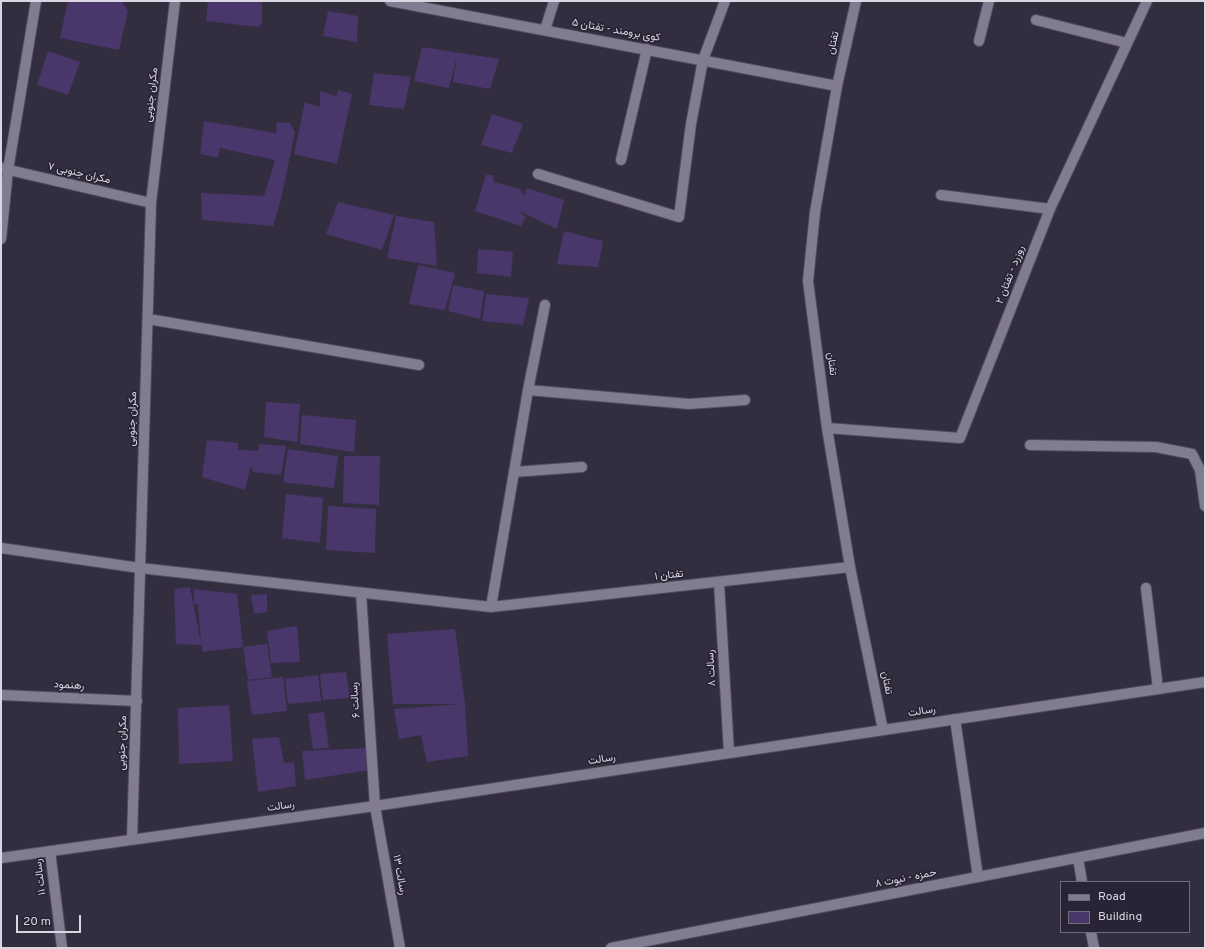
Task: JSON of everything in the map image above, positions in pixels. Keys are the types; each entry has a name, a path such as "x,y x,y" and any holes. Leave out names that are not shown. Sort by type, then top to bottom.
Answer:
{"street":[{"path":"1,239 4,169 36,1"},
{"name":"مکران جنوبی","path":"132,839 151,203 175,1"},
{"name":"کوی برومند - تفتان ۵","path":"390,1 837,86"},
{"path":"545,30 554,1"},
{"path":"538,174 680,218 691,124 703,60 725,1"},
{"name":"تفتان","path":"856,1 837,86 815,212 808,282 827,428 850,567 883,730"},
{"path":"979,41 989,1"},
{"name":"روزرد - تفتان ۲","path":"827,428 960,438 1050,209 1147,1"},
{"path":"1036,20 1127,43"},
{"path":"621,160 647,49"},
{"name":"مکران جنوبی ۷","path":"4,169 151,203"},
{"path":"942,195 1050,209"},
{"path":"491,608 528,390 546,305"},
{"path":"148,319 419,365"},
{"path":"528,390 689,404 745,400"},
{"path":"1030,445 1156,446 1192,454 1200,470 1205,506"},
{"path":"514,472 582,467"},
{"name":"تفتان ۱","path":"1,548 140,568 491,608 850,567"},
{"name":"رسالت ۸","path":"719,582 729,753"},
{"path":"1146,588 1158,689"},
{"name":"رسالت ۶","path":"361,593 375,806"},
{"name":"رسالت","path":"1,858 375,806 1205,682"},
{"name":"رهنمود","path":"1,695 137,701"},
{"path":"955,719 978,877"},
{"name":"رسالت ۱۳","path":"375,806 400,948"},
{"name":"حمزه - نبوت ۸","path":"611,948 1205,833"},
{"name":"رسالت ۱۱","path":"50,851 62,948"},
{"path":"1078,858 1082,881"},
{"path":"1091,933 1094,948"}],"building":[{"path":"68,1 122,1 128,11 119,50 60,38"},
{"path":"208,1 262,1 262,24 258,27 206,21"},
{"path":"328,11 358,16 357,42 323,36"},
{"path":"422,47 499,59 490,89 453,82 457,56 449,88 414,81"},
{"path":"48,51 80,62 68,95 37,85"},
{"path":"374,73 411,77 404,109 369,105"},
{"path":"338,90 352,94 337,164 294,154 305,102 320,107 320,91 336,96"},
{"path":"492,114 523,124 512,153 481,145"},
{"path":"204,121 276,133 277,122 290,123 295,132 281,199 273,226 202,220 201,193 264,196 275,160 220,148 218,158 200,154"},
{"path":"486,175 493,175 494,182 520,189 524,196 527,188 564,200 557,229 519,211 526,217 521,226 475,211"},
{"path":"338,202 394,215 382,250 326,234"},
{"path":"396,216 434,222 437,266 387,258"},
{"path":"564,231 603,241 598,267 557,264"},
{"path":"478,249 513,252 511,277 477,273"},
{"path":"418,265 455,273 445,310 409,304"},
{"path":"453,285 484,291 480,319 448,311"},
{"path":"486,294 529,298 523,325 482,321"},
{"path":"266,402 300,404 297,442 264,437"},
{"path":"302,415 356,420 354,452 300,444"},
{"path":"207,440 238,443 238,450 258,451 259,444 286,446 281,475 253,472 251,465 245,490 202,477"},
{"path":"288,449 338,456 334,488 283,482"},
{"path":"344,456 380,456 379,505 343,503"},
{"path":"286,494 323,498 320,543 282,538"},
{"path":"328,506 376,509 375,553 326,550"},
{"path":"190,587 201,643 198,605 194,604 194,589 237,594 243,647 202,652 202,645 176,644 174,589"},
{"path":"267,594 267,612 254,614 251,595"},
{"path":"297,626 300,662 271,663 267,631"},
{"path":"455,629 465,704 468,756 427,762 421,735 399,739 394,709 461,704 393,704 387,634"},
{"path":"267,644 272,677 248,680 243,647"},
{"path":"346,672 350,698 323,700 320,674"},
{"path":"318,675 321,701 288,704 285,679"},
{"path":"283,677 287,711 252,715 247,681"},
{"path":"229,705 233,761 179,764 178,708"},
{"path":"324,712 329,748 313,749 308,714"},
{"path":"279,737 284,763 294,762 296,786 258,792 252,739"},
{"path":"369,748 370,770 305,780 302,751"}]}
